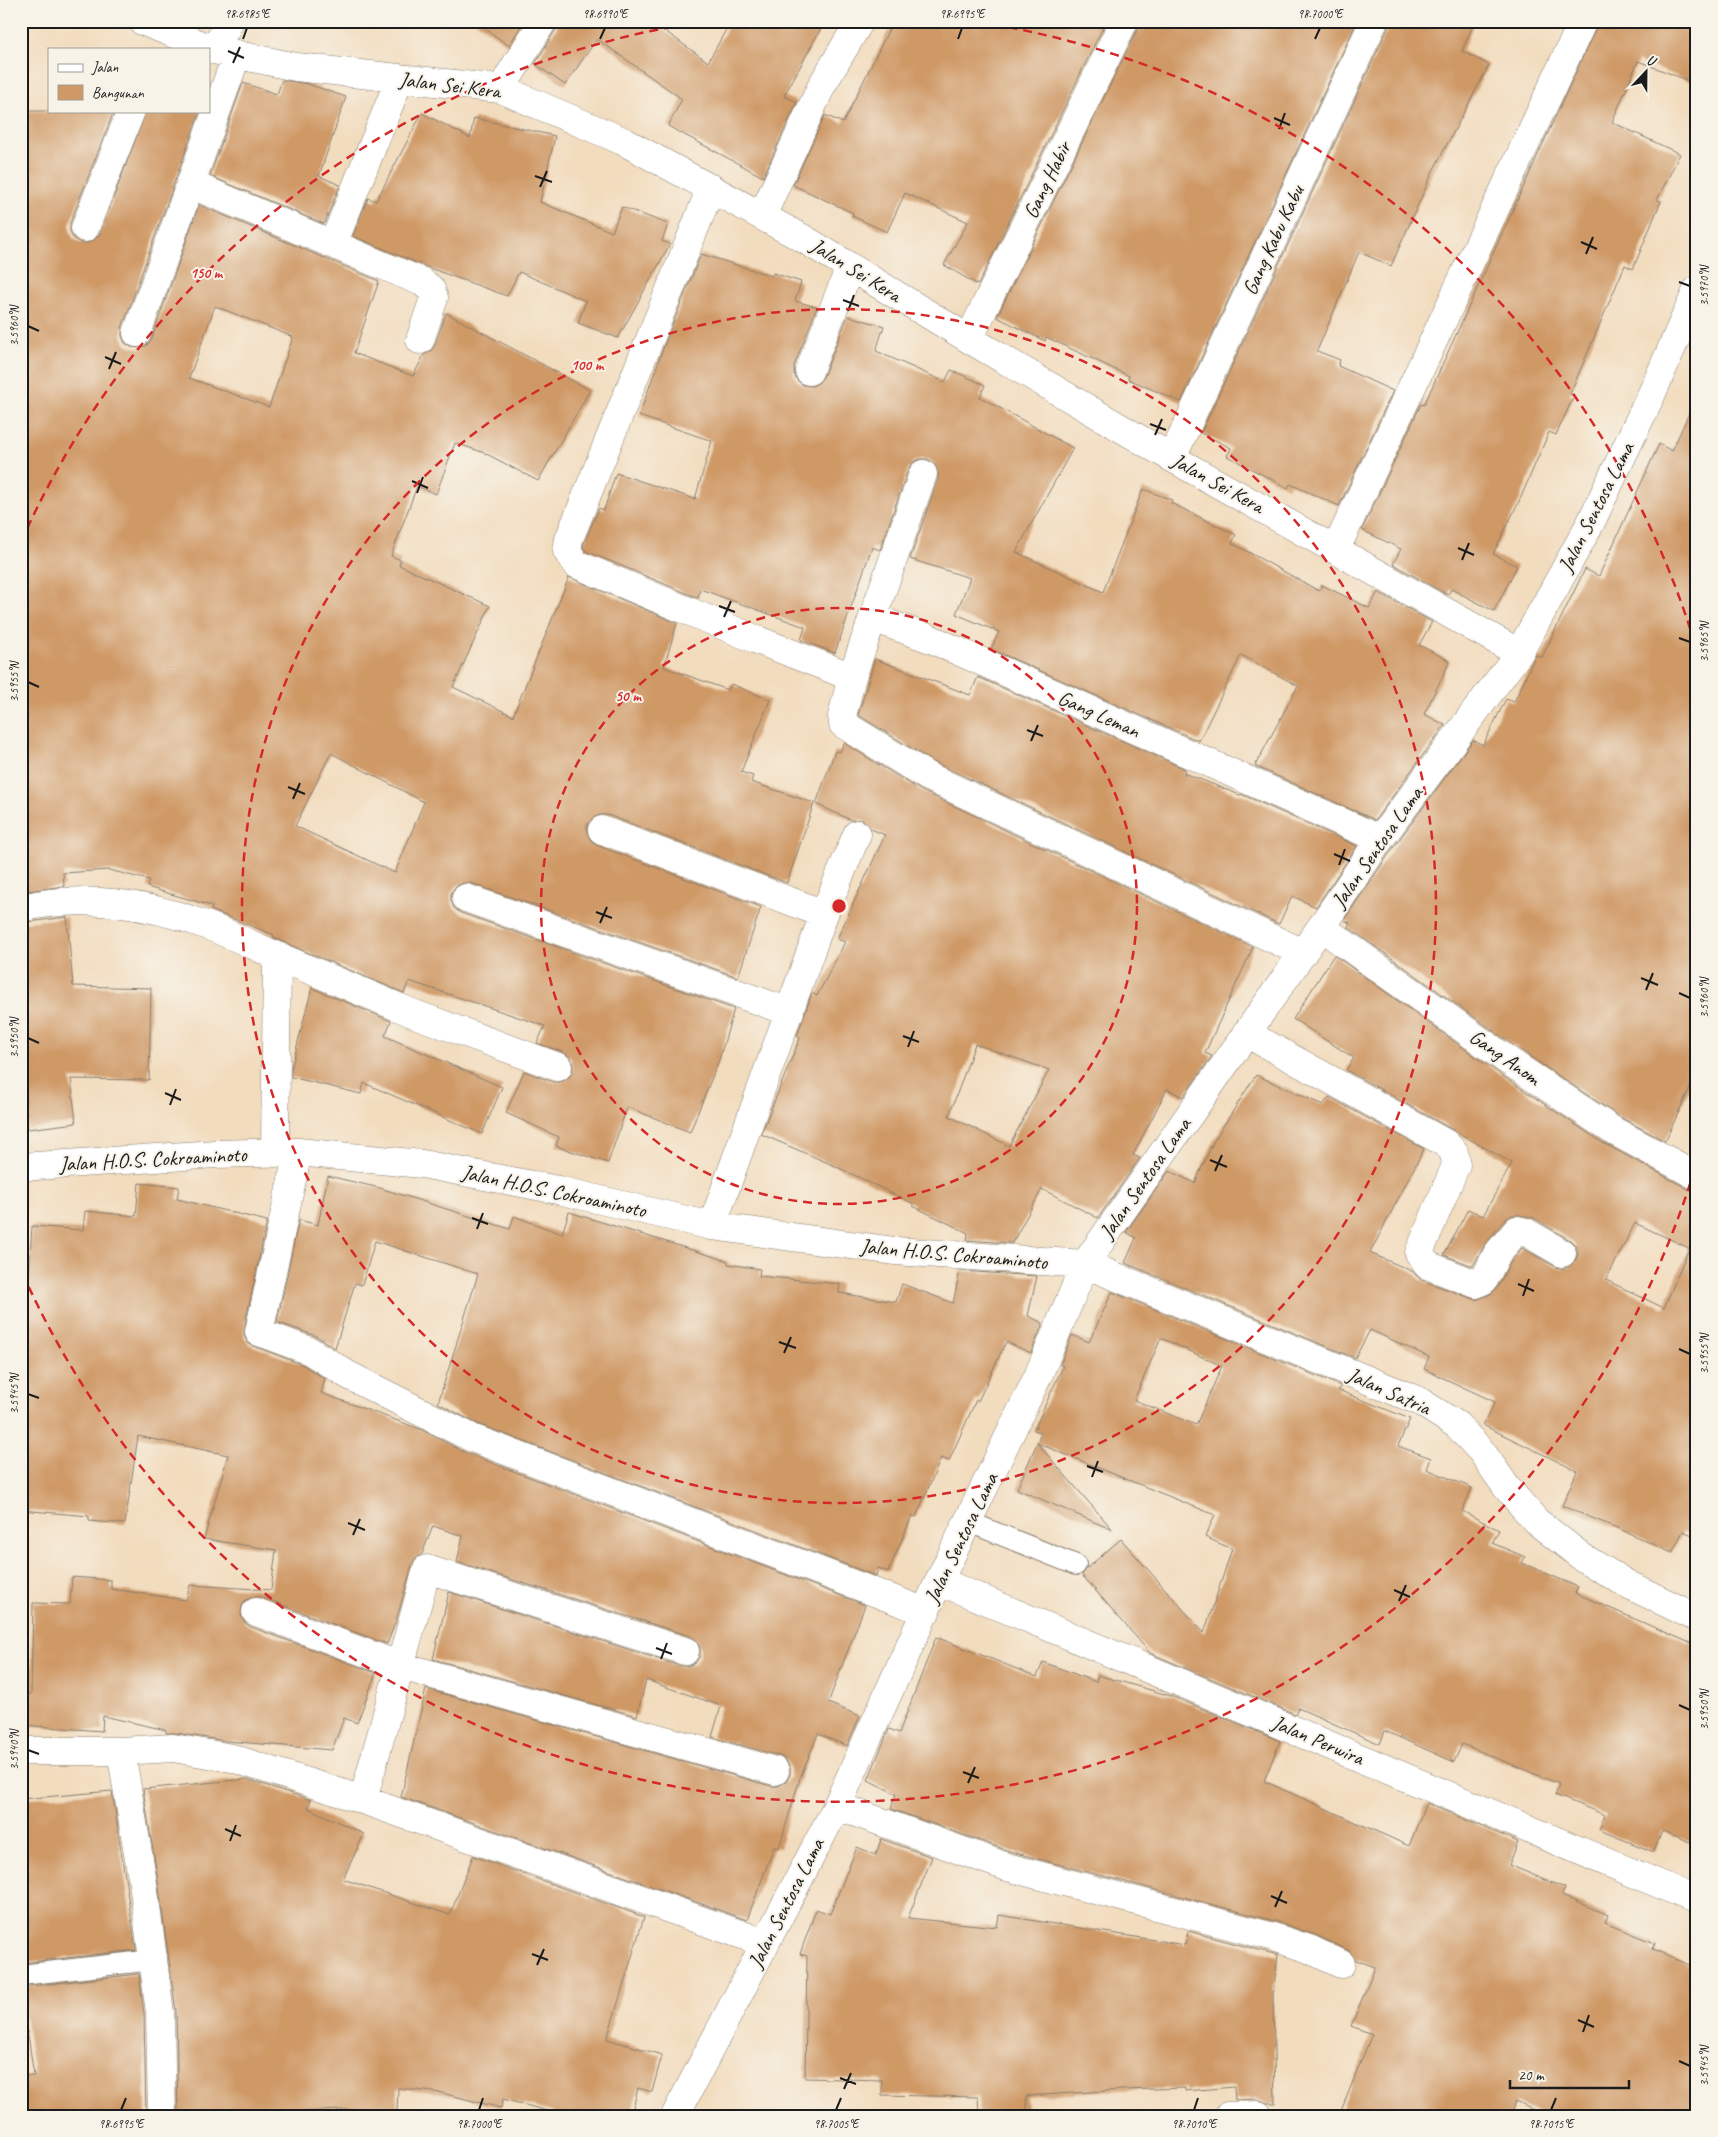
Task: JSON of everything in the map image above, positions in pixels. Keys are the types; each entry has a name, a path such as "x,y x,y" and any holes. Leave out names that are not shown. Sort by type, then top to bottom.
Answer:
{"street":[{"path":"210,111 226,52 230,21"},
{"path":"501,89 543,21"},
{"path":"762,216 822,85 860,21"},
{"name":"Gang Habir","path":"969,339 1124,21"},
{"name":"Gang Kabu Kabu","path":"1172,458 1374,21"},
{"path":"1336,549 1583,21"},
{"name":"Jalan Sei Kera","path":"154,33 226,52 296,67 501,89 623,141 804,238 969,339 1172,458 1519,653"},
{"path":"337,234 400,78"},
{"path":"85,228 131,112"},
{"path":"136,333 190,184 210,112"},
{"path":"190,184 422,282 431,289 434,298 420,340"},
{"path":"711,188 569,539 567,551 576,564 755,639 852,676"},
{"path":"809,371 850,267"},
{"name":"Jalan Sentosa Lama","path":"675,2116 836,1806 1038,1376 1085,1264 1303,953 1380,839 1519,653 1591,522 1653,391 1697,290"},
{"path":"923,474 852,676 842,716 843,724 926,776 1303,953"},
{"name":"Gang Leman","path":"872,618 931,639 1380,839"},
{"path":"602,830 824,914"},
{"path":"712,1226 824,914 857,834"},
{"path":"466,898 790,1012"},
{"path":"21,908 92,900 145,908 202,923 412,1013 558,1067"},
{"name":"Gang Anom","path":"1321,927 1510,1062 1612,1130 1697,1176"},
{"path":"277,956 286,1152 259,1332 310,1351 348,1375 472,1438 926,1612"},
{"path":"1246,1033 1446,1143 1454,1152 1456,1165 1419,1253 1427,1265 1476,1284 1484,1280 1497,1254 1517,1230 1526,1232 1562,1253"},
{"name":"Jalan H.O.S. Cokroaminoto","path":"21,1167 215,1154 286,1152 422,1164 558,1190 712,1226 895,1251 1085,1264"},
{"name":"Jalan Satria","path":"1085,1264 1419,1401 1457,1425 1482,1452 1507,1488 1536,1521 1582,1557 1627,1584 1697,1618"},
{"path":"364,1800 427,1569 685,1651"},
{"name":"Jalan Perwira","path":"940,1582 1697,1900"},
{"path":"256,1612 401,1666 775,1771"},
{"path":"21,1751 121,1751 174,1748 232,1758 364,1800 765,1943"},
{"path":"121,1751 160,2013 162,2116"},
{"path":"836,1806 1007,1867 1270,1936 1309,1949 1341,1964"},
{"path":"1228,2116 1258,2114"}],"lane":[{"path":"969,1522 986,1531 1076,1565"},
{"path":"21,1975 153,1960"}],"building":[{"path":"475,21 524,21 509,46"},
{"path":"559,21 651,21 708,62 731,21 825,21 784,96 797,102 763,177 668,126 682,99 597,39 565,85 535,64"},
{"path":"893,21 1106,21 978,285 944,265 968,222 905,193 887,232 852,216 853,213 793,185 825,115 843,123"},
{"path":"1139,21 1357,21 1181,402 1128,379 1129,376 1046,337 1045,341 997,317 1138,28"},
{"path":"1389,21 1475,21 1462,51 1489,65 1433,171 1391,266 1359,252 1317,351 1340,360 1338,366 1393,391 1339,506 1290,484 1288,488 1227,456 1231,448 1201,433 1388,28"},
{"path":"1599,21 1682,21 1697,27 1697,84 1638,61 1612,122 1680,154 1657,200 1661,201 1633,269 1625,265 1570,394 1574,396 1556,435 1549,432 1521,497 1493,554 1517,566 1494,611 1451,589 1448,595 1393,564 1401,549 1362,530 1421,404 1424,405"},
{"path":"282,80 308,84 346,97 319,176 340,185 324,224 210,176 243,83 277,94"},
{"path":"21,111 114,112 70,223 70,231 73,238 80,243 94,240 100,234 146,112 200,112 122,328 122,336 125,343 131,347 140,348 147,345 152,338 199,205 379,281 354,353 413,376 424,355 431,351 435,345 446,313 590,390 538,481 485,453 455,443 436,494 417,486 391,556 401,560 399,565 490,606 453,687 513,716 569,577 677,623 664,667 728,690 731,684 770,700 741,772 753,776 751,782 814,803 787,883 608,815 600,815 593,818 587,825 590,839 596,845 761,907 738,977 471,883 456,886 451,893 454,908 461,913 734,1009 719,1060 690,1132 627,1107 608,1163 556,1146 559,1137 506,1113 524,1071 553,1082 568,1079 572,1073 573,1065 570,1057 563,1052 537,1043 545,1026 409,981 404,993 283,942 273,937 274,935 211,910 212,906 147,887 149,880 109,870 63,873 64,886 21,892","holes":["215,306 293,337 269,407 189,378","331,753 424,802 395,873 295,826"]},
{"path":"422,113 470,138 474,118 555,136 540,202 612,232 622,207 668,224 662,241 670,244 618,338 578,323 586,301 519,272 507,296 427,267 353,236 368,198 376,201"},
{"path":"701,254 772,276 773,273 801,282 795,301 817,307 794,366 794,374 803,385 812,386 823,377 848,316 884,326 876,351 945,382 951,370 985,385 980,397 1073,448 1016,552 1103,592 1143,489 1172,500 1171,503 1236,535 1232,543 1319,591 1322,585 1369,608 1378,592 1432,622 1419,645 1450,661 1424,714 1445,725 1375,820 1255,766 1298,686 1241,655 1199,741 991,649 999,632 956,614 970,578 910,559 938,479 938,471 935,464 928,459 920,459 913,462 908,469 880,550 872,547 835,653 801,640 805,627 700,589 698,598 586,551 583,547 584,543 599,508 604,510 616,473 695,499 712,441 639,416 664,346"},
{"path":"1697,395 1697,1073 1665,1141 1620,1117 1519,1049 1348,927 1350,923 1344,920 1393,848 1473,740 1483,745 1506,699 1514,702 1536,655 1542,657 1585,569 1599,576 1659,444 1672,451"},
{"path":"875,659 970,695 978,677 1185,769 1184,773 1241,794 1357,846 1316,907 1292,896 1279,924 934,762 858,715"},
{"path":"844,743 920,790 1253,947 1205,1053 1212,1056 1183,1097 1167,1089 1133,1155 1140,1158 1098,1218 1042,1189 1012,1243 967,1240 968,1233 913,1206 914,1204 835,1166 761,1134 800,1038 797,1036 812,993 817,996 845,942 837,939 885,835 871,829 863,820 851,820 816,804 835,751 840,752","holes":["975,1044 1049,1070 1009,1146 949,1116"]},
{"path":"67,917 73,986 151,988 149,1080 71,1079 76,1123 28,1129 21,1068 21,923"},
{"path":"1334,955 1501,1075 1603,1143 1697,1192 1697,1537 1683,1531 1672,1553 1622,1530 1562,1506 1577,1471 1483,1425 1495,1402 1424,1369 1429,1357 1370,1330 1355,1358 1125,1263 1136,1238 1126,1232 1169,1171 1195,1183 1213,1142 1256,1075 1323,1105 1329,1097 1424,1149 1370,1253 1412,1271 1421,1280 1476,1300 1491,1294 1498,1287 1510,1263 1522,1248 1561,1269 1569,1267 1575,1261 1578,1253 1575,1245 1570,1240 1534,1218 1520,1215 1512,1215 1505,1220 1485,1244 1473,1266 1444,1255 1468,1209 1483,1216 1512,1163 1346,1070 1354,1058 1293,1019","holes":["1635,1223 1689,1248 1664,1308 1606,1280"]},
{"path":"312,988 391,1021 385,1036 502,1087 482,1134 364,1083 361,1094 291,1077 291,1069"},
{"path":"328,1176 380,1188 510,1229 514,1216 562,1234 569,1212 728,1261 728,1264 760,1269 759,1276 840,1284 839,1293 896,1302 902,1284 953,1303 960,1271 1037,1276 1028,1316 1043,1323 1031,1353 1006,1342 978,1401 976,1400 949,1461 941,1458 916,1517 912,1516 888,1572 878,1568 876,1576 478,1424 438,1403 478,1274 375,1241 362,1285 355,1283 335,1348 316,1336 277,1322 299,1220 318,1225"},
{"path":"139,1183 179,1187 177,1199 267,1221 244,1336 248,1343 253,1346 303,1365 325,1379 321,1393 420,1429 466,1453 865,1605 828,1703 860,1716 847,1746 818,1734 800,1778 779,1848 774,1847 747,1920 401,1797 426,1689 771,1786 778,1786 786,1782 790,1775 790,1767 786,1760 780,1756 712,1737 721,1706 646,1680 637,1716 433,1659 449,1592 680,1666 688,1666 695,1663 700,1656 700,1648 697,1641 690,1636 457,1562 463,1536 433,1526 422,1554 416,1558 412,1565 396,1621 387,1644 261,1597 253,1597 246,1600 242,1606 241,1615 244,1622 251,1627 376,1673 357,1723 344,1718 332,1750 226,1741 166,1733 166,1730 103,1716 102,1731 21,1725 21,1694 31,1694 33,1603 70,1604 72,1577 111,1580 111,1589 186,1600 190,1585 271,1590 276,1550 204,1539 228,1455 138,1436 125,1524 89,1521 89,1516 21,1510 21,1405 32,1226 83,1230 85,1211 136,1216"},
{"path":"1112,1292 1341,1386 1338,1390 1410,1419 1398,1446 1431,1458 1427,1469 1472,1488 1462,1511 1499,1530 1492,1543 1525,1557 1522,1563 1578,1587 1575,1593 1697,1646 1697,1845 1662,1831 1654,1852 1599,1830 1605,1815 1555,1795 1559,1784 1462,1744 1454,1762 1385,1731 1380,1744 1298,1708 1295,1714 1150,1653 1082,1575 1087,1568 1121,1539 1204,1633 1232,1549 1205,1537 1215,1515 1037,1443 1041,1433 1034,1430 1063,1366 1060,1365 1072,1335 1089,1342","holes":["1161,1338 1222,1366 1196,1425 1134,1400"]},
{"path":"1037,1443 1113,1530 1017,1489"},
{"path":"936,1637 1037,1677 1043,1662 1096,1682 1098,1675 1171,1696 1280,1741 1264,1781 1409,1846 1426,1803 1518,1842 1509,1865 1565,1888 1562,1896 1608,1915 1605,1923 1654,1943 1652,1950 1697,1968 1697,2116 1548,2116 1515,2102 1510,2116 1339,2116 1372,2034 1351,2026 1375,1967 1356,1960 1348,1950 1316,1935 1275,1921 1012,1852 891,1809 896,1794 868,1780 889,1729 899,1733"},
{"path":"246,1779 311,1800 308,1808 364,1834 343,1879 450,1915 473,1856 644,1917 607,2039 662,2055 652,2092 638,2088 631,2116 566,2116 503,2099 501,2108 442,2093 398,2088 397,2113 362,2112 362,2109 277,2113 277,2116 178,2116 176,2011 143,1789"},
{"path":"112,1791 136,1950 21,1963 21,1799"},
{"path":"881,1839 932,1857 908,1918 997,1927 999,1915 1185,1945 1188,1931 1278,1955 1273,1995 1275,2103 1267,2103 1257,2099 1235,2100 1234,2087 1185,2091 1185,2088 1122,2090 1026,2096 1027,2111 979,2114 978,2097 882,2095 882,2080 805,2078 807,1956 800,1954 816,1909 830,1914 857,1847 876,1855"},
{"path":"139,1974 144,2014 146,2116 21,2116 21,2076 34,2076 21,1987"}]}
